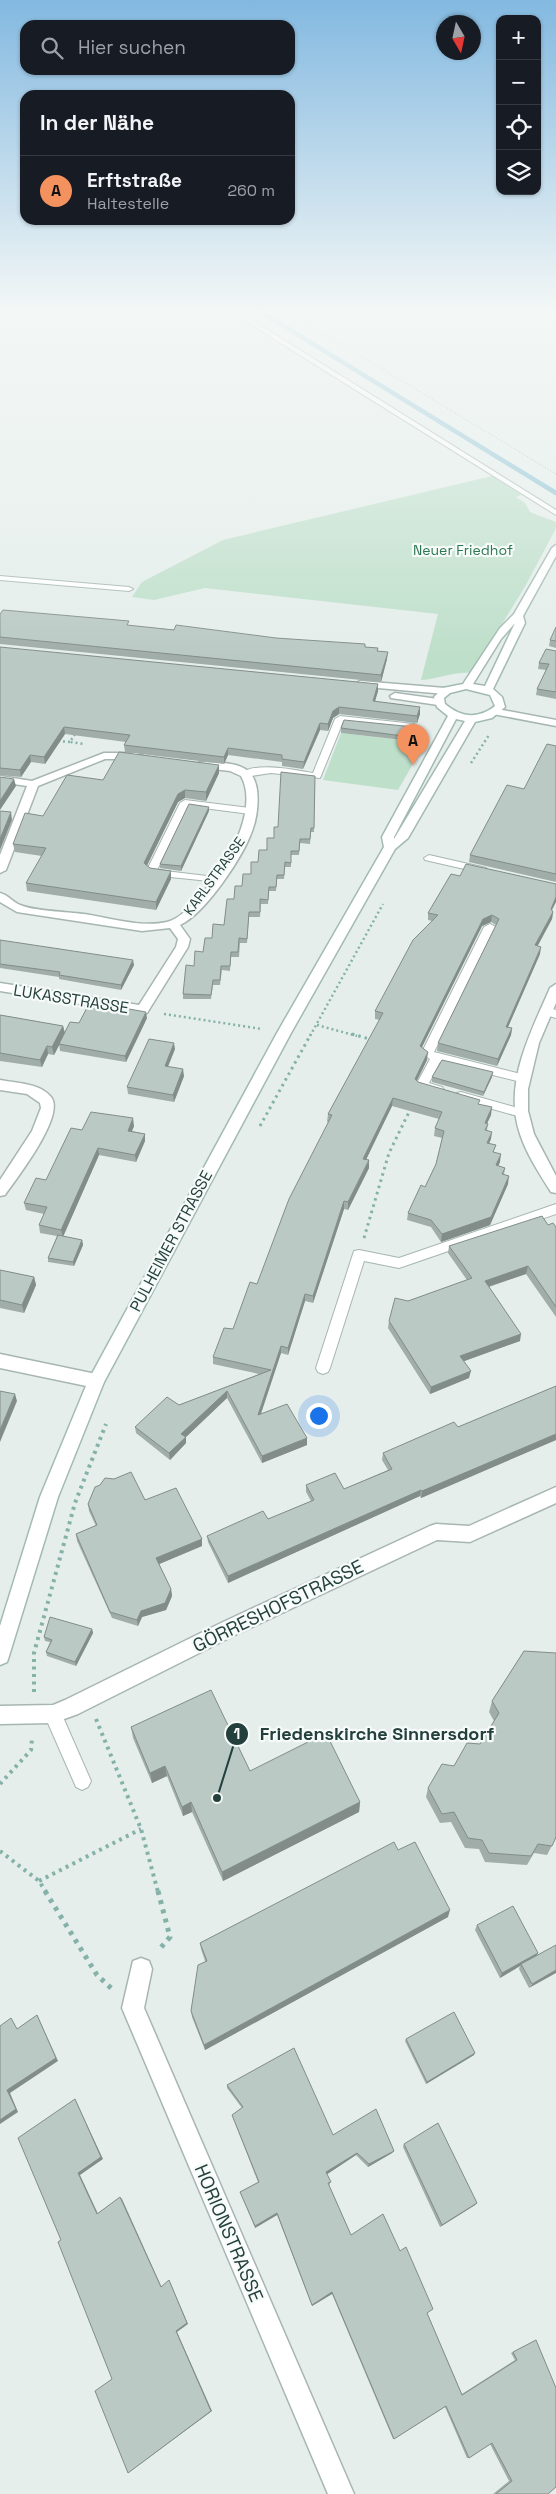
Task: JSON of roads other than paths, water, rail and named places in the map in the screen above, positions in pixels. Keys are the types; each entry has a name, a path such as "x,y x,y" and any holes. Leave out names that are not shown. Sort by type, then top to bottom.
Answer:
{"street":[{"path":"466,686 476,675 509,622 518,616 556,548"},
{"path":"488,690 520,623 518,616"},
{"path":"509,703 500,707 496,712 482,718 472,718 445,712 438,702 350,685 445,691 466,686 488,690 509,703 556,714"},
{"path":"438,702 440,696 445,691"},
{"path":"496,712 556,723"},
{"name":"PULHEIMER STRASSE","path":"390,847 388,838 452,715"},
{"name":"PULHEIMER STRASSE","path":"0,1656 49,1497 96,1381 284,1033 390,847 402,838 472,718"},
{"path":"0,779 33,784 104,756 127,755 152,758"},
{"path":"186,763 237,770 245,774"},
{"name":"KARLSTRASSE","path":"1,899 9,904 26,909 142,927 158,927 182,920 193,910 245,836 250,823 251,786 245,774"},
{"path":"0,870 33,784"},
{"name":"KARLSTRASSE","path":"142,1010 182,947 184,939 173,924"},
{"name":"LUKASSTRASSE","path":"0,987 142,1010"},
{"path":"556,988 551,1012 529,1050 521,1078 521,1113 528,1138 556,1188"},
{"path":"0,1085 35,1092 48,1102 50,1109 41,1128 0,1191"},
{"path":"0,1361 96,1381"},
{"name":"GÖRRESHOFSTRASSE","path":"0,1714 53,1714 88,1700 228,1629 436,1532 470,1534 556,1495"},
{"name":"HORIONSTRASSE","path":"141,1970 132,2008 341,2494"}],"lane":[{"path":"416,425 556,513"},
{"path":"0,578 129,589"},
{"path":"245,774 271,770 318,776 340,719 414,727"},
{"path":"214,880 151,872 185,803 250,811"},
{"path":"429,858 498,874"},
{"path":"490,927 427,1054 521,1078"},
{"path":"437,1057 422,1085 521,1113"},
{"path":"323,1368 359,1255 399,1263 556,1209"},
{"path":"53,1714 82,1782"}],"waterway":[{"path":"446,425 556,493"}],"place":[{"name":"Erftstraße","path":"413,765"},
{"name":"Friedenskirche Sinnersdorf","path":"217,1798"}],"park label":[{"name":"Neuer Friedhof","path":"463,550"}]}
